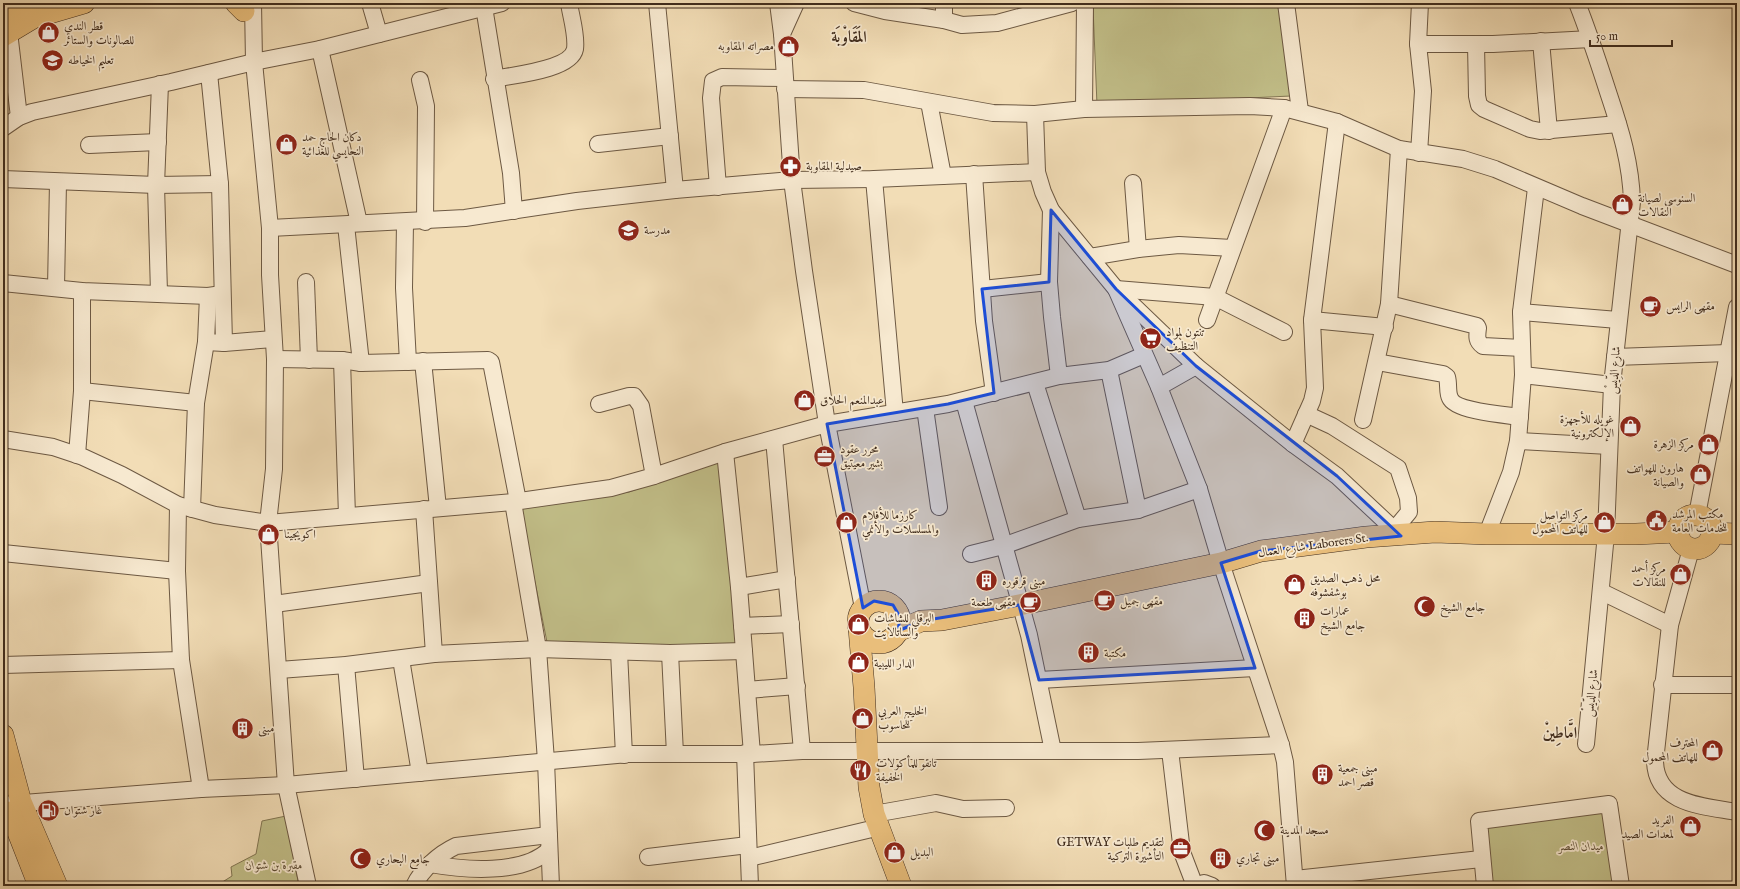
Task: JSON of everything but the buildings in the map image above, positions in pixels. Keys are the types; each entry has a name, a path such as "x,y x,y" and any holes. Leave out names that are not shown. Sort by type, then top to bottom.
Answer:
{"main road":[{"path":"11,17 33,18 84,3"},
{"path":"1697,515 1708,521 1712,533 1705,546 1691,549 1680,541 1678,532 1680,524 1685,518 1697,515"},
{"name":"شارع العمال Laborers St.","path":"887,602 942,620 1221,563 1261,551 1397,533 1606,534 1678,532"},
{"path":"1712,533 1737,534"},
{"path":"864,687 892,636 900,617 893,606 887,602 874,601 861,618 864,687 867,752 869,787 877,821 901,886"},
{"path":"861,618 866,638 872,642 892,636 920,621 942,620"},
{"path":"3,735 9,800 39,886"},
{"path":"9,800 57,886"}],"street":[{"path":"370,3 379,34"},
{"path":"3,128 19,117 32,112 254,62 320,49 502,3"},
{"path":"494,79 556,66 571,57 575,50 569,3"},
{"path":"657,3 675,190"},
{"path":"778,3 782,34 792,180 827,424 861,618"},
{"path":"782,34 796,3"},
{"path":"854,3 885,11 944,20 962,26 997,23 1072,3"},
{"path":"944,3 944,20"},
{"path":"1084,109 1085,3"},
{"path":"1286,3 1300,111"},
{"path":"1419,153 1423,91 1418,44 1420,3"},
{"name":"شارع الدِّيسْ","path":"1577,3 1591,39 1626,147 1631,177 1631,225 1618,320 1612,385 1602,592 1586,744"},
{"path":"247,5 253,32 254,62 270,228 275,359 274,469 268,522 286,785 308,886"},
{"path":"484,7 494,79 511,173 514,211"},
{"path":"11,17 19,117"},
{"path":"1418,44 1476,44 1591,39"},
{"path":"1541,41 1548,131"},
{"path":"1476,44 1477,96 1479,104 1484,109 1530,129 1548,131 1618,124"},
{"path":"320,49 352,224 361,362"},
{"path":"201,789 181,660 177,571 196,403 215,295 220,184 209,73"},
{"path":"718,187 711,98 713,81 722,78 864,90 993,113 1035,114 1084,109 1250,106 1284,108 1337,122 1399,149 1463,160 1495,169 1536,188 1737,265"},
{"path":"420,80 426,106 425,222"},
{"path":"159,293 156,185 160,84"},
{"path":"929,102 943,176"},
{"path":"1207,320 1284,108"},
{"path":"1035,114 1037,172 1051,210 1116,289 1196,366 1293,444 1337,476 1397,533 1410,512 1408,498 1398,468 1332,426 1306,414"},
{"path":"1293,444 1315,388 1312,320 1337,122"},
{"path":"598,144 670,136"},
{"path":"89,145 158,142"},
{"path":"1363,420 1390,304 1399,149"},
{"path":"270,228 425,222 514,211 578,201 675,190 792,180 874,179 1037,172"},
{"path":"974,174 984,321 994,392"},
{"path":"3,179 156,185 220,184"},
{"path":"874,179 895,413"},
{"path":"56,288 58,182"},
{"path":"1133,183 1138,249"},
{"path":"1487,534 1510,472 1518,441 1523,375 1521,312 1536,188"},
{"path":"1051,210 1050,282 1052,317 1060,376"},
{"path":"405,223 404,288 415,361 431,509 429,584 434,654"},
{"path":"1090,256 1179,245 1232,248"},
{"path":"306,282 309,360"},
{"path":"982,289 1050,282"},
{"path":"3,283 82,290 215,295"},
{"path":"1116,289 1215,296 1284,332"},
{"path":"1116,289 1159,387 1199,489 1221,563 1281,745 1285,762 1295,883 1481,859"},
{"path":"77,455 82,391 82,290"},
{"path":"215,295 224,343"},
{"path":"1390,304 1476,326 1478,328 1477,338 1479,343 1483,346 1522,348"},
{"path":"1697,515 1737,307"},
{"path":"1521,312 1618,320"},
{"path":"1312,320 1385,327"},
{"path":"206,342 224,343 274,339"},
{"path":"1615,357 1728,353"},
{"path":"3,439 53,447 77,455 122,475 185,507 222,516 268,522 515,501 611,488 654,476 725,452 827,424 964,401 1060,376 1109,370 1144,355"},
{"path":"275,359 342,360 361,362 488,360 493,365 538,649 546,761 551,886"},
{"path":"342,360 347,516"},
{"path":"1377,362 1443,374 1446,377 1450,399 1454,404 1478,411 1520,418"},
{"path":"1159,387 1196,366"},
{"path":"1109,370 1138,510"},
{"path":"1523,375 1612,385"},
{"path":"1034,383 1078,519"},
{"path":"82,391 196,403"},
{"path":"599,404 629,396 634,396 637,398 641,406 654,476"},
{"path":"964,401 1020,605 1039,680 1053,751"},
{"path":"925,408 938,507"},
{"path":"774,439 802,751"},
{"path":"1518,441 1608,446"},
{"path":"725,452 740,587 747,690 749,754 748,852 750,886"},
{"path":"972,554 1003,546 1078,519 1138,510 1199,489"},
{"path":"1691,549 1670,625 1662,685 1655,761 1656,775 1668,792 1684,801 1737,812"},
{"path":"3,553 177,571"},
{"path":"740,587 787,579"},
{"path":"274,604 429,584"},
{"path":"1602,592 1670,625"},
{"path":"742,626 791,624"},
{"path":"279,670 346,665 434,654 538,649 670,653 744,651"},
{"path":"619,652 624,755"},
{"path":"670,653 675,754"},
{"path":"401,659 420,773"},
{"path":"3,665 181,660"},
{"path":"346,665 356,779"},
{"path":"1039,680 1255,668"},
{"path":"1662,685 1737,685"},
{"path":"747,690 797,686"},
{"path":"9,800 286,785 624,755 749,754 802,751 1170,750 1281,745"},
{"path":"1170,750 1182,852 1195,886 1204,883 1212,886"},
{"path":"648,857 748,852 877,821 936,803 963,809 1006,808"},
{"path":"1485,886 1481,859 1479,822 1609,804 1620,886"},
{"path":"430,864 454,868 493,868 525,864 544,855 549,842"},
{"path":"414,886 430,864 441,854 456,846 549,842"}],"highlighted area":[{"path":"1051,210 1116,289 1196,366 1337,476 1401,536 1261,551 1221,563 1255,668 1039,680 1019,605 921,621 898,631 900,617 893,605 874,601 863,608 827,424 948,404 994,393 982,289 1049,282"}],"green space":[{"path":"1097,3 1280,3 1291,96 1097,105 1093,7"},
{"path":"722,459 739,646 548,647 520,508 629,492"},
{"name":"ميدان النصر","path":"1617,802 1627,886 1493,886 1486,818"},
{"name":"مقبرة بن شتوان","path":"286,816 299,886 216,886 232,876 231,867 256,854 262,821"}],"place":[{"name":"قطر الندي للصالونات والستائر","path":"49,33"},
{"name":"مصراته المقاوبه","path":"789,46"},
{"name":"تعليم الخياطه","path":"52,60"},
{"name":"دكان الحاج حمد النحايسي للغذائية","path":"287,144"},
{"name":"صيدلية المقاوبة","path":"791,166"},
{"name":"السنوسي لصيانة النقالات","path":"1622,205"},
{"name":"مدرسة","path":"629,230"},
{"name":"مقهى الرايس","path":"1650,306"},
{"name":"تنتون لمواد التنظيف","path":"1150,339"},
{"name":"عبدالمنعم الحلاق","path":"804,400"},
{"name":"غويله للأجهزة الإلكترونية","path":"1630,426"},
{"name":"مركز الزهرة","path":"1709,444"},
{"name":"محرر عقود بشير معيتيق","path":"825,456"},
{"name":"هارون للهواتف والصيانة","path":"1700,475"},
{"name":"مكتب المرشد للخدمات العامة","path":"1656,521"},
{"name":"كارزما للأفلام والمسلسلات والأنمي","path":"846,522"},
{"name":"مركز التواصل للهاتف المحمول","path":"1604,522"},
{"name":"اكويجينا","path":"269,534"},
{"name":"مركز أحمد للنقالات","path":"1681,575"},
{"name":"مبنى قرقوره","path":"986,581"},
{"name":"محل ذهب الصديق بوشفشوفه","path":"1295,585"},
{"name":"مقهى جميل","path":"1105,601"},
{"name":"مقهى طعمة","path":"1031,602"},
{"name":"جامع الشيخ","path":"1424,607"},
{"name":"عمارات جامع الشيخ","path":"1305,618"},
{"name":"البرقلي للشاشات والساتالايت","path":"858,625"},
{"name":"مكتبة","path":"1089,653"},
{"name":"الدار الليبية","path":"858,663"},
{"name":"الخليج العربي للحاسوب","path":"863,718"},
{"name":"مبنى","path":"242,728"},
{"name":"المحترف للهاتف المحمول","path":"1713,750"},
{"name":"تانقو للمأكولات الخفيفة","path":"860,770"},
{"name":"مبنى جمعية قصر احمد","path":"1323,775"},
{"name":"غاز شتوان","path":"49,810"},
{"name":"الفريد لمعدات الصيد","path":"1690,827"},
{"name":"مسجد المدينة","path":"1265,830"},
{"name":"GETWAY لتقديم طلبات التأشيرة التركية","path":"1180,849"},
{"name":"البديل","path":"894,852"},
{"name":"مبنى تجاري","path":"1220,858"},
{"name":"جامع البحاري","path":"360,859"}],"district":[{"name":"المَقَاوْبَة","path":"849,36"},
{"name":"امَّاطِينْ","path":"1560,732"}]}
